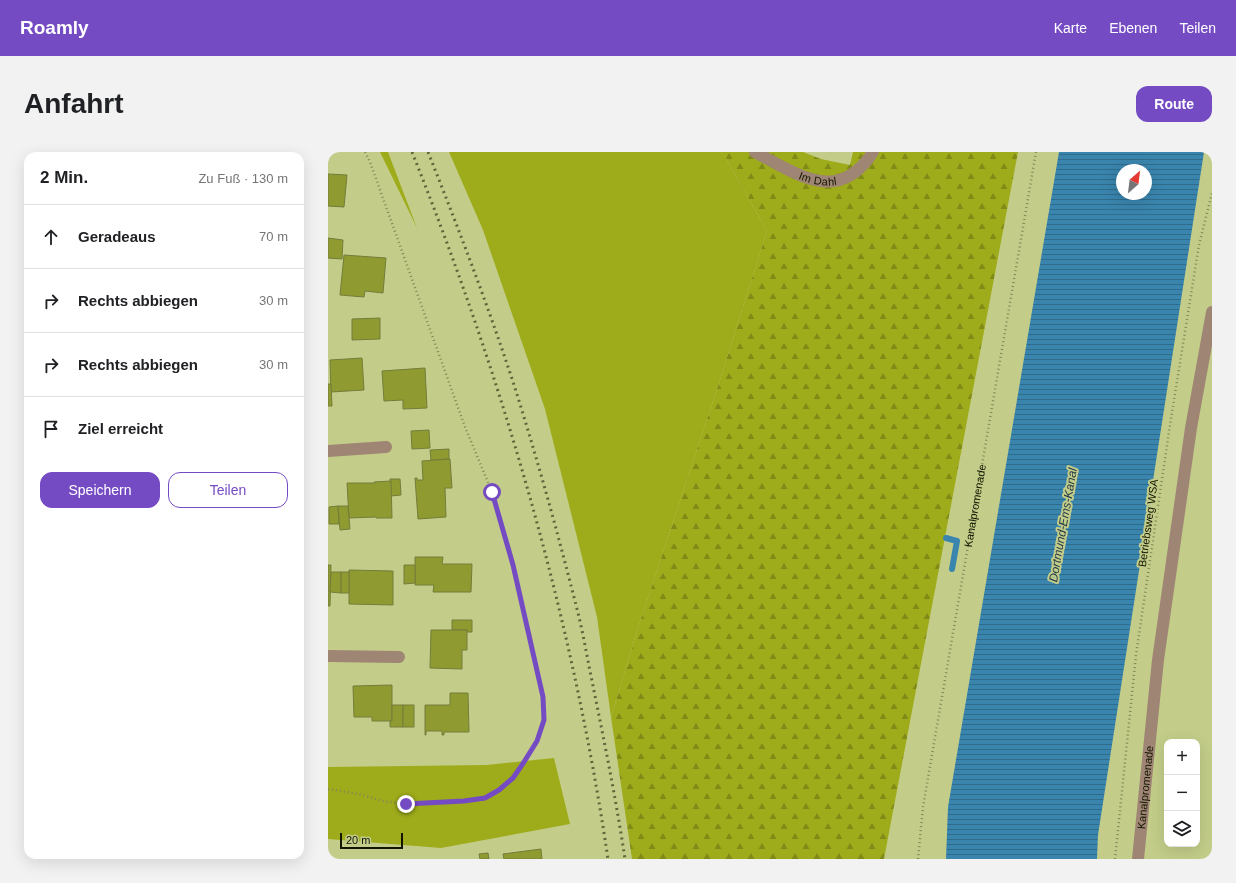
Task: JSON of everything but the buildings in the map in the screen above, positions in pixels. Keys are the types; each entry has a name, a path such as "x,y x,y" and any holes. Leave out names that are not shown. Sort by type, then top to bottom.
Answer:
{"street":[{"name":"Im Dahl","path":"755,152 794,173 815,181 836,182 851,176 866,163 873,152"},
{"name":"Kanalpromenade","path":"1138,859 1158,660 1191,428 1212,312"},
{"path":"328,452 386,447"},
{"path":"328,656 398,657"}],"path":[{"path":"328,789 359,794 382,801 406,804 464,801 485,798 499,790 513,778 537,741 544,720 543,697 513,565 492,492 465,427 373,169 365,152"},
{"name":"Kanalpromenade","path":"918,859 924,807 1036,152"},
{"name":"Betriebsweg WSA","path":"1114,859 1136,655 1199,246 1212,193"}],"green space":[{"path":"380,152 388,152 417,228"},
{"path":"449,152 719,152 724,155 767,231 718,386 637,631 611,717 597,617 545,409 483,230"},
{"path":"719,152 803,152 821,159 850,165 853,152 1018,152 884,859 632,859 611,717 637,631 718,386 767,231 724,155"},
{"path":"554,758 570,824 441,848 328,839 328,767 487,765"}],"water":[{"name":"Dortmund-Ems-Kanal","path":"1059,152 1204,152 1098,835 1097,859 946,859 948,807"}],"waterway":[{"path":"946,538 957,541 952,569"}],"railway":[{"path":"412,152 476,324 505,412 531,500 575,678 593,768 608,859"},
{"path":"428,152 495,328 515,388 548,498 581,627 610,770 625,859"}],"route":[{"path":"406,804 464,801 485,798 499,790 513,778 524,762 537,741 544,720 543,697 513,565 492,492"}]}
